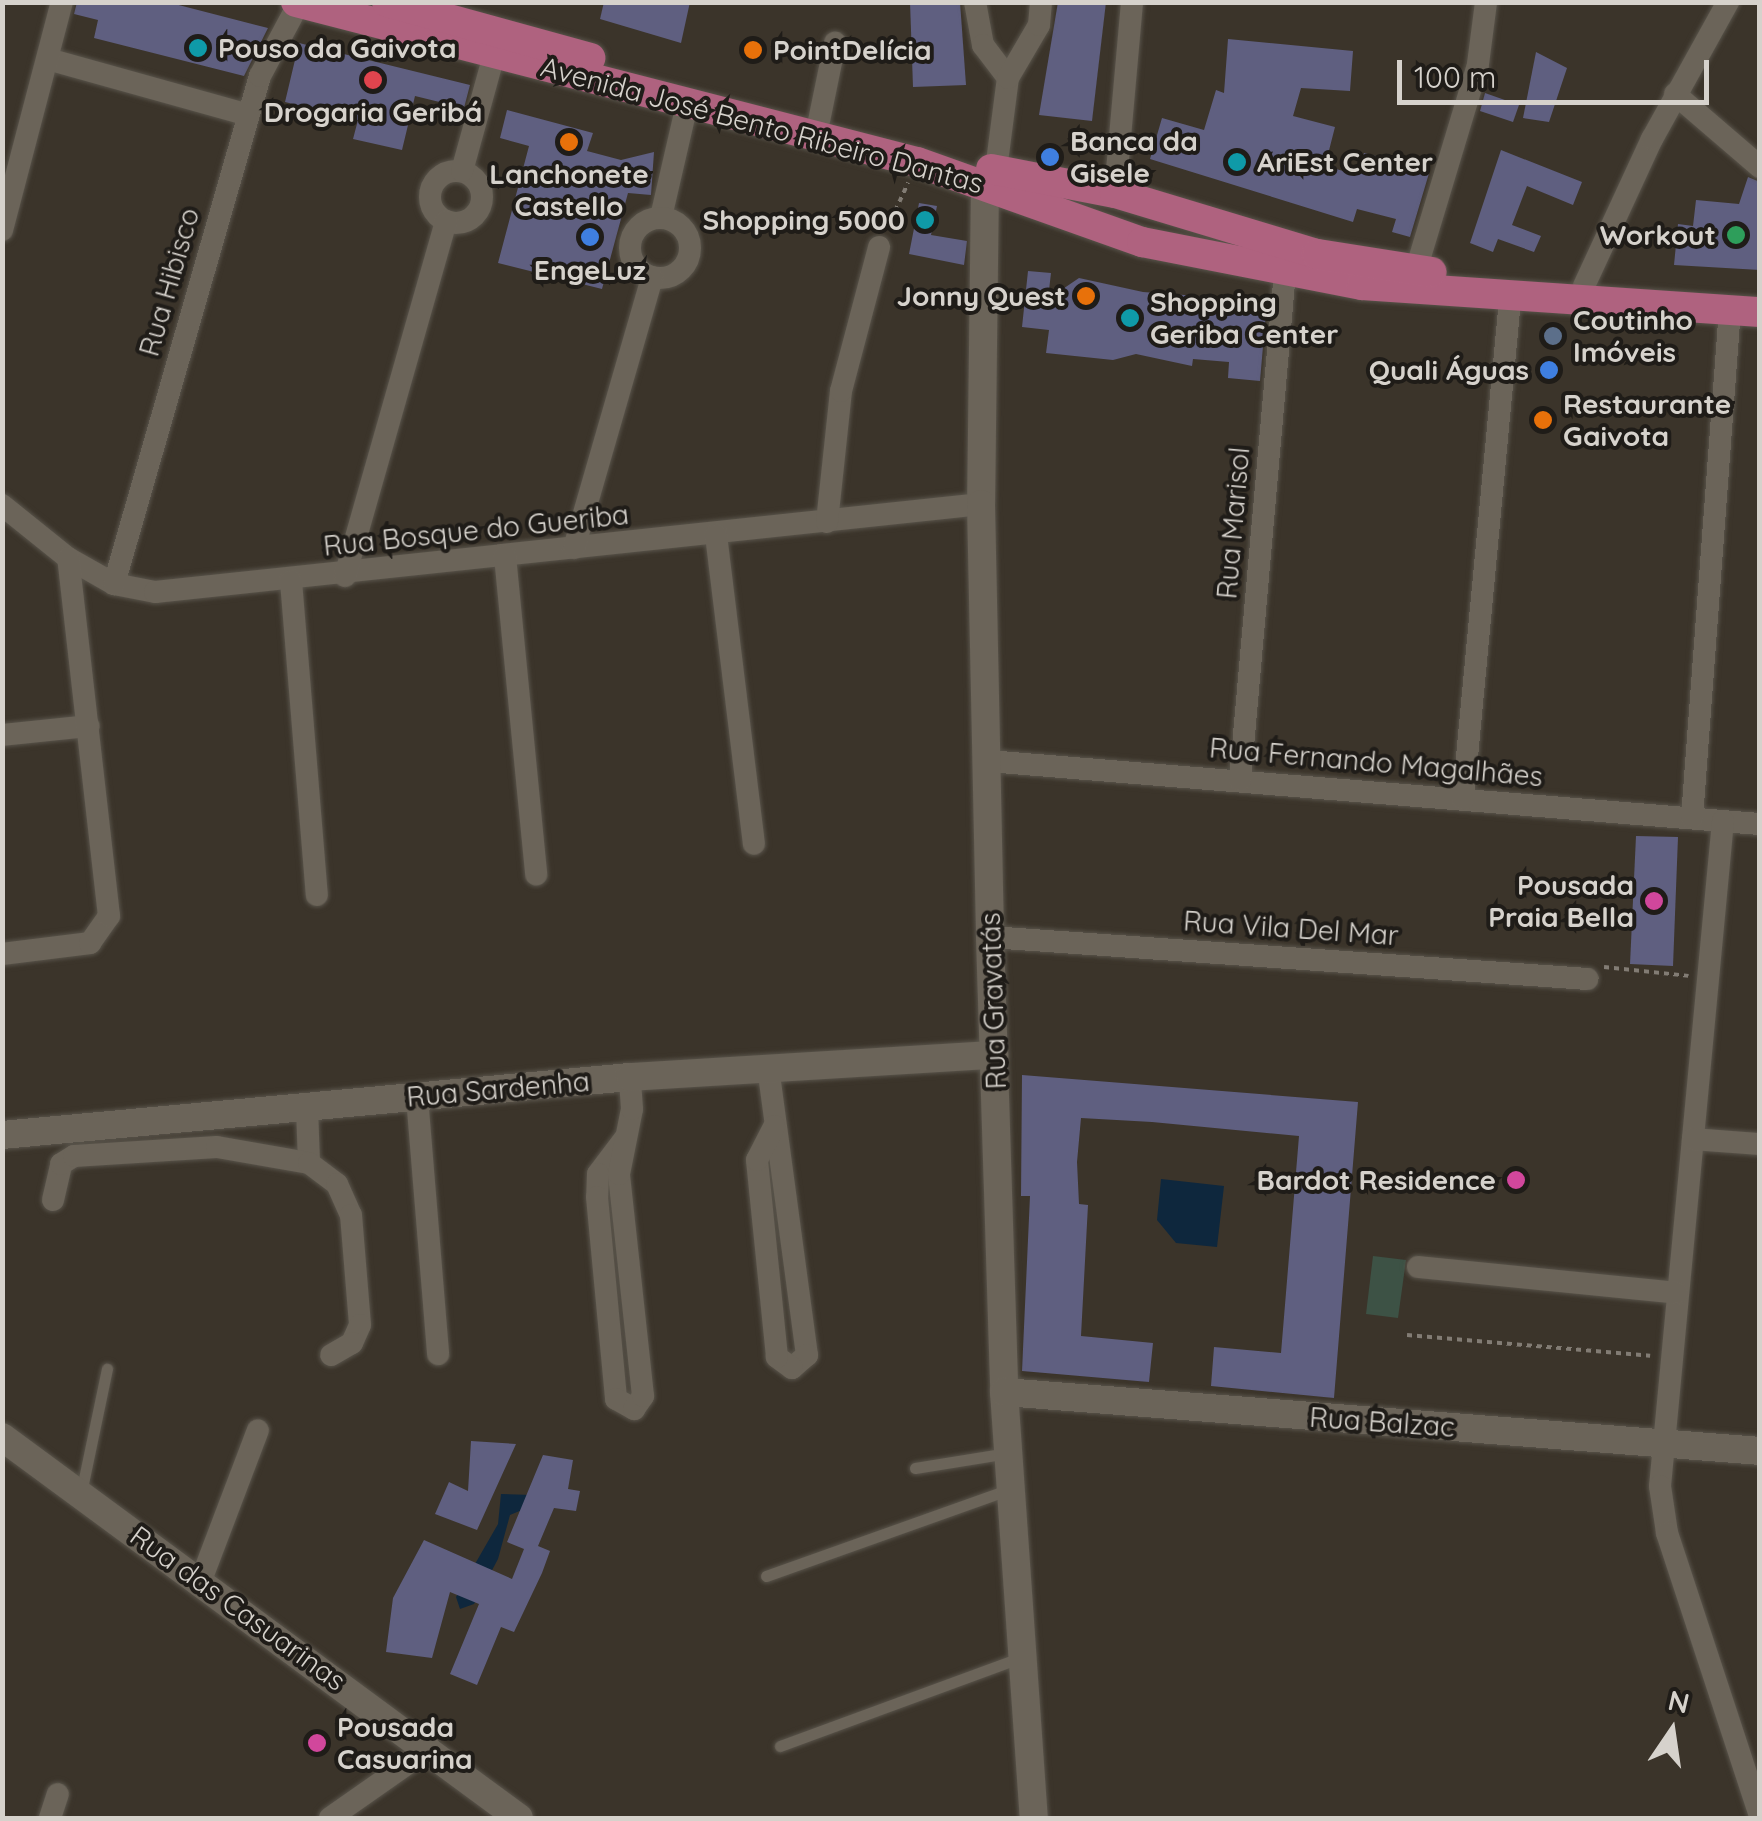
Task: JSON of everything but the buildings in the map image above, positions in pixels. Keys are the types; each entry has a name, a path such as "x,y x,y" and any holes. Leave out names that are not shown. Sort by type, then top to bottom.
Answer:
{"main road":[{"name":"Avenida José Bento Ribeiro Dantas","path":"387,2 819,121 991,176 1084,224 1142,242 1285,272 1510,300 1745,310"},
{"name":"Avenida José Bento Ribeiro Dantas","path":"298,3 917,162 1105,191 1317,254 1416,270 1584,286 1760,293"},
{"path":"1084,224 1081,205 1105,191"},
{"path":"1142,242 1158,224 1156,204"}],"street":[{"path":"2,230 62,2"},
{"path":"974,2 983,45 1008,78"},
{"path":"991,176 1008,78 1034,36 1041,2"},
{"path":"1105,191 1132,2"},
{"path":"1416,270 1478,64 1486,2"},
{"path":"1584,286 1675,94 1728,2"},
{"name":"Rua Hibisco","path":"114,584 248,115 298,3"},
{"path":"819,121 834,43"},
{"path":"462,171 494,55"},
{"path":"48,60 248,115"},
{"path":"1675,94 1760,167"},
{"path":"661,217 687,104"},
{"path":"345,576 446,221 430,190 446,172 462,171 480,187 478,210 446,221"},
{"name":"Rua Gravatás","path":"991,176 981,504 990,937 1004,1392 1034,1818"},
{"path":"661,217 684,228 691,252 678,273 652,277 634,265 630,243 640,224 661,217"},
{"path":"827,522 840,391 879,247"},
{"name":"Rua Marisol","path":"1240,780 1285,272"},
{"path":"574,548 652,277"},
{"path":"1463,799 1510,300"},
{"path":"1692,818 1745,310"},
{"name":"Rua Bosque do Gueriba","path":"2,506 68,558 114,584 154,592 345,576 981,504"},
{"path":"716,534 754,844"},
{"path":"505,556 536,874"},
{"path":"2,954 90,943 107,929 89,726 68,558"},
{"path":"291,581 317,895"},
{"path":"2,735 89,726"},
{"name":"Rua Fernando Magalhães","path":"988,761 1760,824"},
{"path":"1723,821 1659,1444 1667,1533 1760,1816"},
{"name":"Rua Vila Del Mar","path":"990,937 1588,979"},
{"name":"Rua Sardenha","path":"2,1136 630,1078 994,1055"},
{"path":"768,1067 774,1126 786,1160 807,1355 792,1368 777,1356 756,1160 774,1126"},
{"path":"626,1137 598,1174 597,1197 616,1399 634,1410 643,1396 620,1194 626,1137 630,1078"},
{"path":"417,1096 438,1354"},
{"path":"307,1108 309,1163"},
{"path":"1693,1140 1760,1144"},
{"path":"53,1200 61,1164 74,1156 217,1147 309,1163 337,1184 351,1215 360,1326 352,1343 331,1355"},
{"path":"1418,1268 1677,1293"},
{"name":"Rua Balzac","path":"1004,1392 1760,1452"},
{"path":"202,1580 258,1430"},
{"name":"Rua das Casuarinas","path":"2,1437 430,1748 519,1818"},
{"path":"330,1818 430,1748"},
{"path":"50,1818 58,1794"}],"lane":[{"path":"80,1493 107,1369"},
{"path":"915,1468 1008,1454"},
{"path":"766,1576 1011,1489"},
{"path":"780,1746 1022,1656"}],"path":[{"path":"879,247 917,162"},
{"path":"1588,979 1602,967 1706,978"},
{"path":"1407,1335 1670,1358"}],"green space":[{"path":"1373,1256 1406,1260 1398,1318 1366,1314"}],"water":[{"path":"1161,1179 1224,1186 1217,1247 1176,1243 1157,1220"},
{"path":"501,1494 533,1495 529,1507 510,1515 498,1559 474,1604 460,1609 456,1597 498,1524"}],"place":[{"name":"Pouso da Gaivota","path":"198,48"},
{"name":"PointDelícia","path":"753,50"},
{"name":"Drogaria Geribá","path":"373,80"},
{"name":"Lanchonete Castello","path":"569,142"},
{"name":"Banca da Gisele","path":"1050,157"},
{"name":"AriEst Center","path":"1237,162"},
{"name":"Shopping 5000","path":"925,220"},
{"name":"Workout","path":"1736,235"},
{"name":"EngeLuz","path":"590,237"},
{"name":"Jonny Quest","path":"1086,296"},
{"name":"Shopping Geriba Center","path":"1130,318"},
{"name":"Coutinho Imóveis","path":"1553,336"},
{"name":"Quali Águas","path":"1549,370"},
{"name":"Restaurante Gaivota","path":"1543,420"},
{"name":"Pousada Praia Bella","path":"1654,901"},
{"name":"Bardot Residence","path":"1516,1180"},
{"name":"Pousada Casuarina","path":"317,1743"}]}
